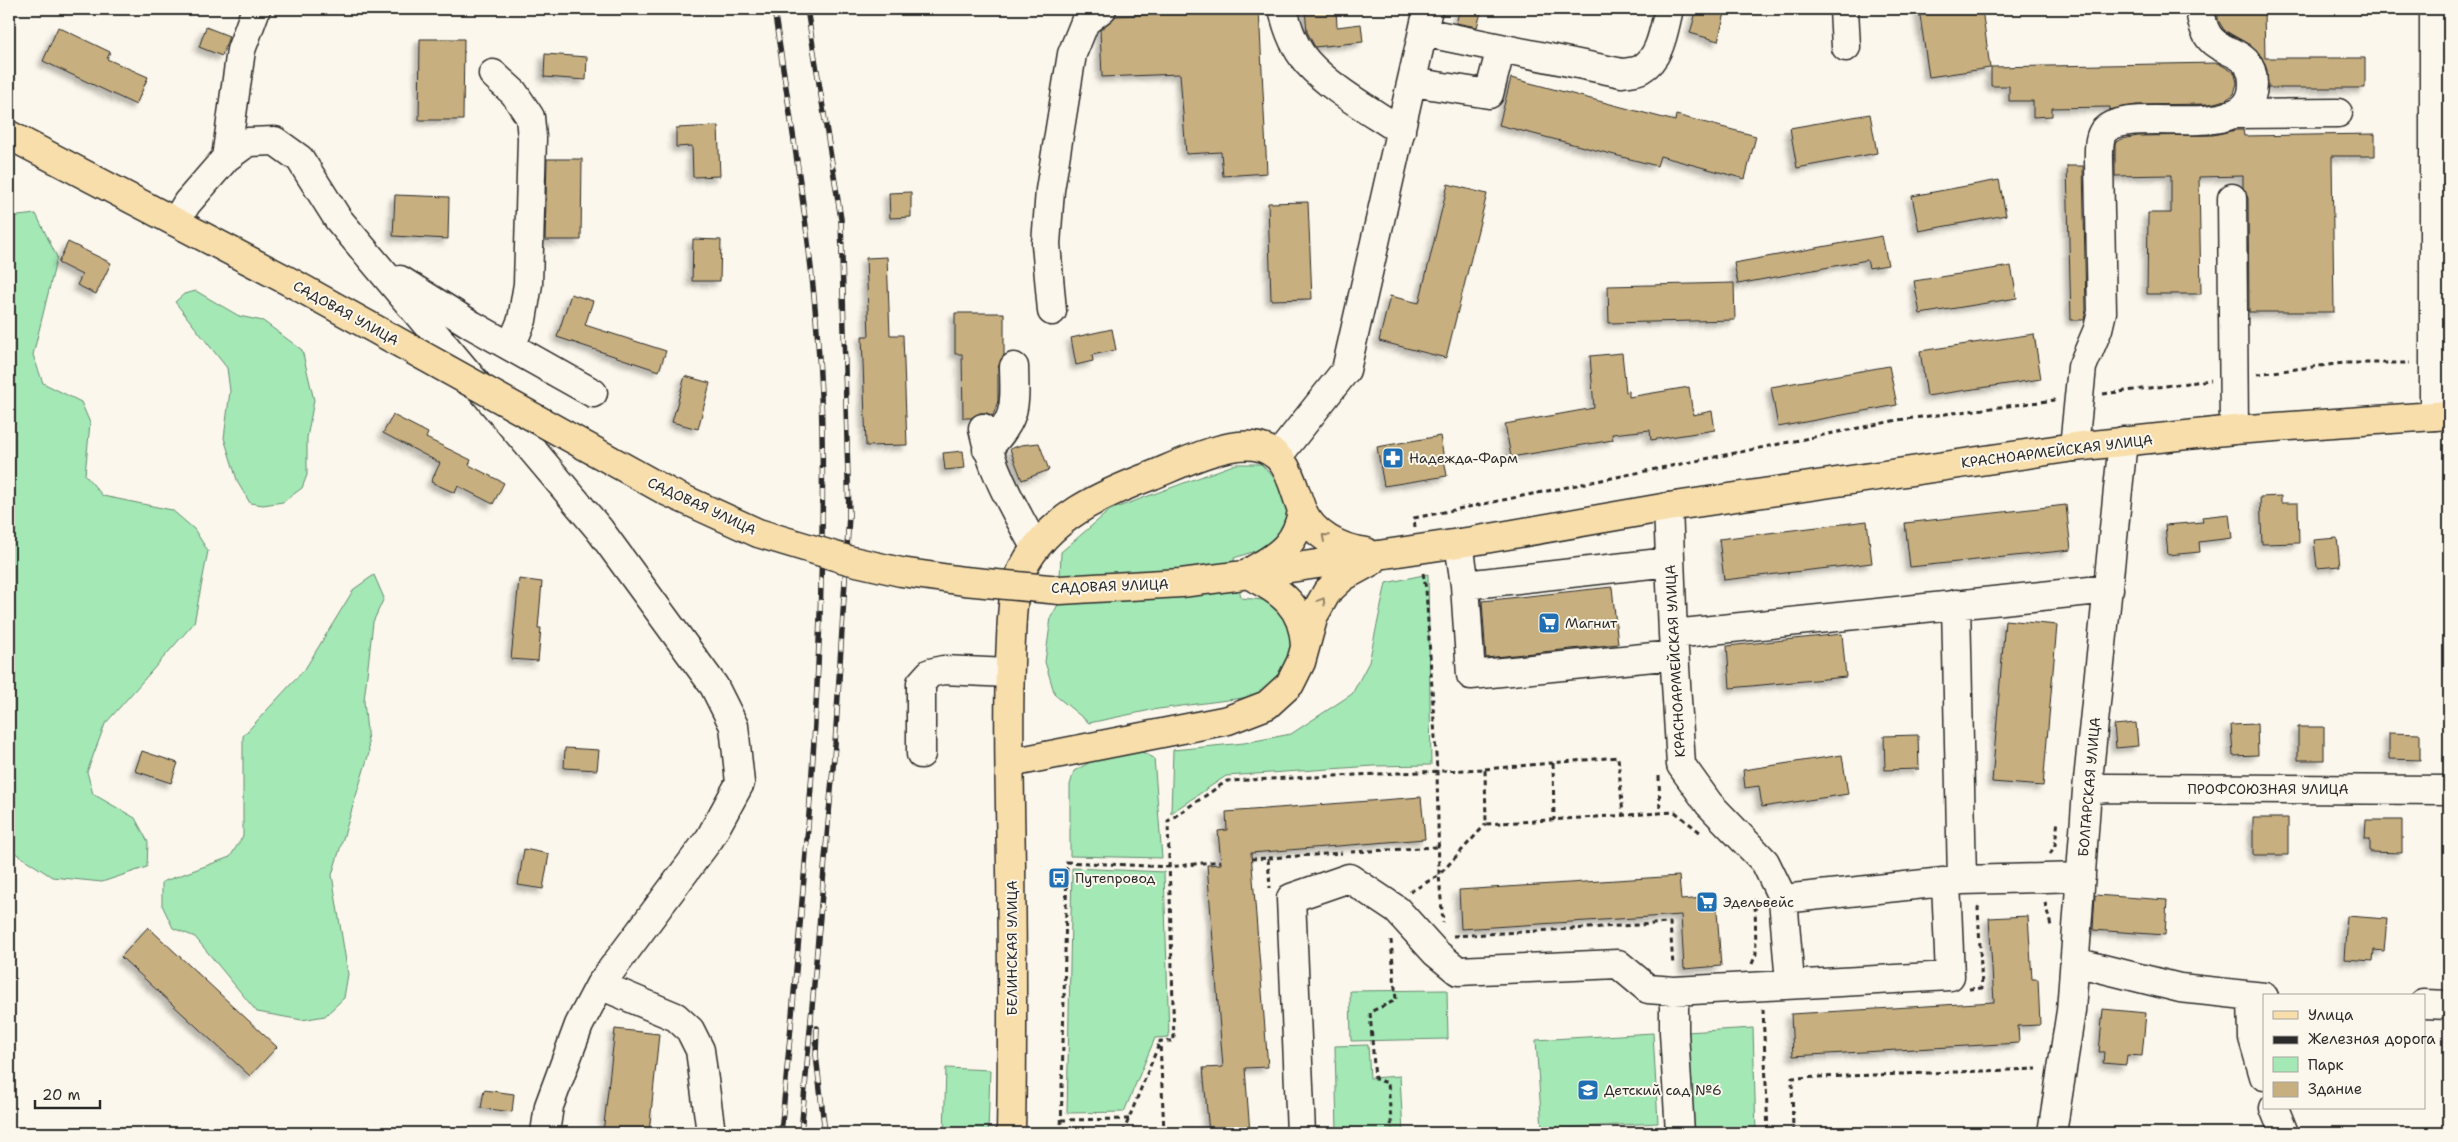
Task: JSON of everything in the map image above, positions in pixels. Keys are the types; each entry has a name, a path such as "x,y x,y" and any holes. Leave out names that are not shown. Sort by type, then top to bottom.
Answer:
{"main road":[{"name":"САДОВАЯ УЛИЦА","path":"9,135 294,284 668,492 758,533 848,560 901,572 964,581 1060,590 1181,583 1466,542"},
{"name":"КРАСНОАРМЕЙСКАЯ УЛИЦА","path":"1466,542 1668,507 2074,447 2234,430 2441,416"},
{"name":"БЕЛИНСКАЯ УЛИЦА","path":"1011,1133 1013,965 1009,673 1012,614 1020,572 1034,548 1058,523 1078,509 1134,482 1179,464 1230,448 1252,446 1278,456"},
{"path":"1242,575 1278,554 1293,540 1299,529 1302,512 1295,484 1278,456"},
{"path":"1302,512 1326,538 1336,545 1358,551 1388,553"},
{"path":"1010,763 1161,734 1248,714 1267,705 1290,684 1301,662 1314,615 1327,592 1343,577 1388,553"},
{"path":"1242,575 1270,587 1293,606 1301,619 1305,646"}],"street":[{"path":"226,158 241,50 256,9"},
{"path":"1052,311 1046,244 1050,190 1070,64 1085,22 1102,9"},
{"path":"1283,9 1290,34 1306,61 1330,82 1401,131"},
{"path":"1278,456 1346,370 1426,21 1501,48 1622,73 1640,70 1650,62 1659,48 1669,9"},
{"path":"1844,9 1846,47"},
{"path":"2074,447 2082,367 2098,328 2102,312 2099,162 2100,143 2104,132 2114,125 2128,122 2209,120 2232,114 2245,107 2251,98 2253,84 2251,71 2245,60 2213,42 2207,34 2200,9"},
{"path":"2434,9 2433,368 2441,416"},
{"path":"1411,86 1489,94 1501,48"},
{"path":"493,74 514,93 530,117 532,138 528,284 522,320 511,346"},
{"path":"2232,114 2338,113"},
{"path":"176,221 187,203 226,158 248,142 275,141 300,159 338,220 380,267 599,529 714,686 734,726 740,783 710,838 600,985 579,1025 549,1106 545,1133"},
{"path":"2232,198 2234,430"},
{"path":"380,267 593,394"},
{"path":"1014,367 1015,401 1011,420 1002,434 985,438 1001,486 1034,548"},
{"name":"БОЛГАРСКАЯ УЛИЦА","path":"2052,1133 2072,1011 2088,790 2123,441"},
{"name":"КРАСНОАРМЕЙСКАЯ УЛИЦА","path":"1668,507 1673,644 1682,765 1709,804 1765,862 1782,899 1790,983"},
{"path":"1466,542 1465,585 1472,675 1956,604 2109,589"},
{"path":"1465,585 1669,562"},
{"path":"1301,1133 1291,898 1349,878 1397,910 1436,953 1458,971 1618,964 1648,989 1674,982 1756,976 1790,983 1950,976 1954,881 1956,604"},
{"path":"921,754 921,683 930,673 944,670 1009,673"},
{"name":"ПРОФСОЮЗНАЯ УЛИЦА","path":"2088,790 2107,788 2449,790"},
{"path":"1782,899 1954,881 2081,877"},
{"path":"2075,962 2180,988 2258,997 2253,1038 2263,1073"},
{"path":"1674,982 1674,1032 1680,1133"},
{"path":"600,985 676,1017 690,1030 700,1050 711,1133"},
{"path":"2426,1004 2449,1005"},
{"path":"2275,1110 2284,1133"}],"path":[{"path":"2255,374 2344,363 2415,363 2433,368"},
{"path":"2096,395 2215,379"},
{"path":"1444,928 1439,875 1437,771 1426,589 1414,518 1898,420 2057,400"},
{"path":"1485,769 1618,757 1623,815"},
{"path":"1553,763 1554,820"},
{"path":"1675,812 1702,835"},
{"path":"1439,875 1486,824"},
{"path":"1061,1133 1067,862 1169,867 1220,861"},
{"path":"1752,890 1755,898 1756,976 1768,1133"},
{"path":"1389,904 1396,1000 1370,1012 1374,1079 1388,1083 1392,1133"},
{"path":"1444,936 1670,923 1674,982"},
{"path":"1123,1133 1160,1042"},
{"path":"1793,1133 1792,1078 2063,1068"},
{"path":"1061,1120 1129,1119"}],"green space":[{"path":"36,214 57,257 33,355 43,383 81,402 90,423 85,475 103,496 172,510 194,529 208,551 194,623 105,724 87,772 93,794 135,818 148,842 147,867 102,882 52,877 9,849 9,217"},
{"path":"196,291 239,316 263,321 302,350 314,400 307,438 307,475 302,488 283,502 263,505 250,503 238,483 224,438 230,391 227,368 175,302 184,294"},
{"path":"1236,464 1261,464 1283,487 1289,522 1279,539 1255,551 1234,558 1241,598 1264,600 1290,618 1298,646 1281,679 1258,696 1151,710 1089,723 1055,695 1045,662 1051,617 1059,603 1061,552 1110,510"},
{"path":"1428,574 1431,765 1374,766 1226,776 1171,813 1173,750 1244,743 1291,734 1352,694 1369,662 1386,583"},
{"path":"374,575 384,598 373,622 364,701 369,753 332,875 348,974 344,998 325,1016 302,1020 257,1012 195,937 173,928 162,905 162,882 230,857 243,836 243,736 305,669 354,589"},
{"path":"1140,751 1154,758 1162,858 1070,856 1070,785 1074,771 1105,754"},
{"path":"1072,868 1164,872 1169,1037 1155,1038 1124,1112 1067,1113"},
{"path":"1447,990 1448,1039 1351,1041 1350,991"},
{"path":"1753,1028 1756,1133 1694,1133 1686,1032"},
{"path":"1653,1033 1658,1123 1542,1129 1536,1040"},
{"path":"1368,1045 1370,1078 1400,1076 1403,1133 1337,1133 1335,1046"},
{"path":"946,1068 990,1070 988,1133 944,1133"}],"building":[{"path":"1259,9 1267,173 1223,176 1221,152 1186,154 1180,74 1102,77 1100,30 1116,16"},
{"path":"1305,9 1336,9 1337,27 1361,24 1363,42 1315,47 1307,32"},
{"path":"1460,9 1482,9 1477,27 1456,23"},
{"path":"1697,9 1726,9 1718,41 1690,33"},
{"path":"1919,9 1982,9 1990,68 1929,77"},
{"path":"2218,9 2264,10 2265,58 2365,58 2365,88 2268,88 2267,70 2262,57 2250,45 2224,30 2218,20"},
{"path":"58,27 110,52 107,59 148,77 136,105 43,61"},
{"path":"206,27 229,36 222,56 199,47"},
{"path":"420,39 464,39 463,120 419,120"},
{"path":"545,54 587,57 586,80 544,77"},
{"path":"2218,63 2235,73 2237,83 2234,94 2226,100 2210,104 2136,105 2110,110 2110,107 2052,108 2052,116 2033,117 2033,101 2009,101 2009,86 1991,86 1991,67"},
{"path":"1511,78 1675,121 1676,115 1756,136 1745,179 1660,156 1657,166 1499,125"},
{"path":"1870,114 1877,153 1797,168 1790,128"},
{"path":"718,126 720,176 693,177 692,146 676,147 676,128"},
{"path":"2243,130 2244,136 2375,134 2375,156 2332,156 2334,312 2249,312 2248,198 2243,188 2243,176 2199,177 2201,294 2147,294 2148,213 2171,213 2171,175 2115,176 2115,143 2122,139 2138,136 2213,135"},
{"path":"547,159 582,159 581,240 545,240"},
{"path":"2067,166 2083,166 2086,310 2084,320 2071,320"},
{"path":"1999,180 2006,215 1919,231 1912,196"},
{"path":"1448,184 1487,194 1446,358 1379,341 1390,296 1419,303"},
{"path":"911,192 911,217 890,218 889,193"},
{"path":"395,195 449,197 448,239 393,236"},
{"path":"1308,202 1312,299 1271,300 1268,203"},
{"path":"1882,236 1888,265 1869,268 1867,260 1738,284 1734,263"},
{"path":"693,239 721,240 720,281 692,281"},
{"path":"68,242 111,263 96,294 77,285 82,275 58,263"},
{"path":"887,257 890,335 903,335 907,445 866,446 862,336 869,336 866,258"},
{"path":"2011,266 2017,298 1920,314 1914,281"},
{"path":"1734,283 1735,320 1609,323 1608,286"},
{"path":"571,294 593,301 585,325 666,351 659,371 557,337"},
{"path":"955,313 1004,313 1004,356 998,367 998,401 993,416 987,413 980,413 971,418 963,418 962,354 955,354"},
{"path":"1112,329 1116,350 1092,355 1093,361 1076,365 1071,338"},
{"path":"2034,334 2041,379 1927,396 1920,351"},
{"path":"1622,353 1626,392 1629,391 1629,397 1689,387 1693,415 1712,411 1715,430 1651,440 1650,430 1612,434 1613,440 1511,457 1505,424 1594,408 1590,356"},
{"path":"1889,366 1897,405 1778,427 1771,387"},
{"path":"685,376 710,383 698,429 672,422"},
{"path":"393,415 428,433 426,438 471,460 469,465 504,483 493,504 458,486 455,493 431,482 440,463 383,433"},
{"path":"1440,436 1447,476 1384,486 1377,447"},
{"path":"1039,443 1049,470 1022,480 1010,449 1021,445"},
{"path":"963,451 965,468 945,470 943,453"},
{"path":"2281,496 2281,503 2298,503 2299,543 2262,544 2260,497"},
{"path":"2066,505 2071,550 1910,567 1905,523"},
{"path":"2229,514 2232,538 2199,542 2200,552 2168,555 2165,525 2203,522 2202,517"},
{"path":"1867,521 1872,563 1724,580 1719,539"},
{"path":"2337,538 2340,566 2317,568 2314,540"},
{"path":"519,579 542,582 538,628 541,628 538,661 511,659"},
{"name":"Магнит","path":"1612,587 1618,644 1486,658 1482,601"},
{"path":"2005,620 2057,625 2043,786 1992,782"},
{"path":"1842,634 1846,677 1730,688 1727,646"},
{"path":"2136,723 2138,746 2116,748 2114,725"},
{"path":"2257,724 2258,755 2233,756 2231,725"},
{"path":"2298,727 2324,727 2324,760 2298,760"},
{"path":"2389,733 2420,734 2420,760 2389,759"},
{"path":"1918,735 1919,769 1885,770 1884,736"},
{"path":"565,748 599,750 597,770 564,768"},
{"path":"142,751 178,763 171,783 135,771"},
{"path":"1842,755 1848,794 1762,807 1759,786 1745,788 1743,770"},
{"path":"1421,797 1425,839 1251,853 1268,1067 1245,1068 1250,1133 1209,1133 1203,1068 1223,1067 1207,865 1221,864 1218,831 1227,830 1226,812"},
{"path":"2253,818 2288,818 2288,855 2253,855"},
{"path":"2366,820 2402,820 2402,853 2370,852 2370,839 2365,839"},
{"path":"524,849 549,854 543,889 518,885"},
{"path":"1679,876 1681,900 1716,897 1721,966 1684,969 1681,915 1461,929 1459,890"},
{"path":"2095,895 2167,900 2165,935 2093,930"},
{"path":"2028,916 2032,979 2038,979 2040,1025 2018,1026 2019,1043 1793,1056 1791,1014 1994,1002 1989,918"},
{"path":"2347,916 2387,919 2384,951 2374,950 2373,961 2344,959"},
{"path":"148,927 277,1047 250,1076 121,957"},
{"path":"2103,1009 2146,1013 2142,1056 2127,1055 2126,1065 2103,1063 2104,1052 2099,1052"},
{"path":"615,1029 659,1034 649,1133 603,1133"},
{"path":"484,1090 514,1094 512,1112 481,1108"}],"railway":[{"path":"774,9 805,219 817,325 822,431 822,519 817,695 805,870 781,1133"},
{"path":"801,1133 835,745 849,515 841,219 807,9"},
{"path":"817,1028 816,1055 825,1133"}],"place":[{"name":"Надежда-Фарм","path":"1393,458"},
{"name":"Магнит","path":"1549,623"},
{"name":"Путепровод","path":"1059,878"},
{"name":"Эдельвейс","path":"1707,902"},
{"name":"Детский сад №6","path":"1588,1090"}]}
